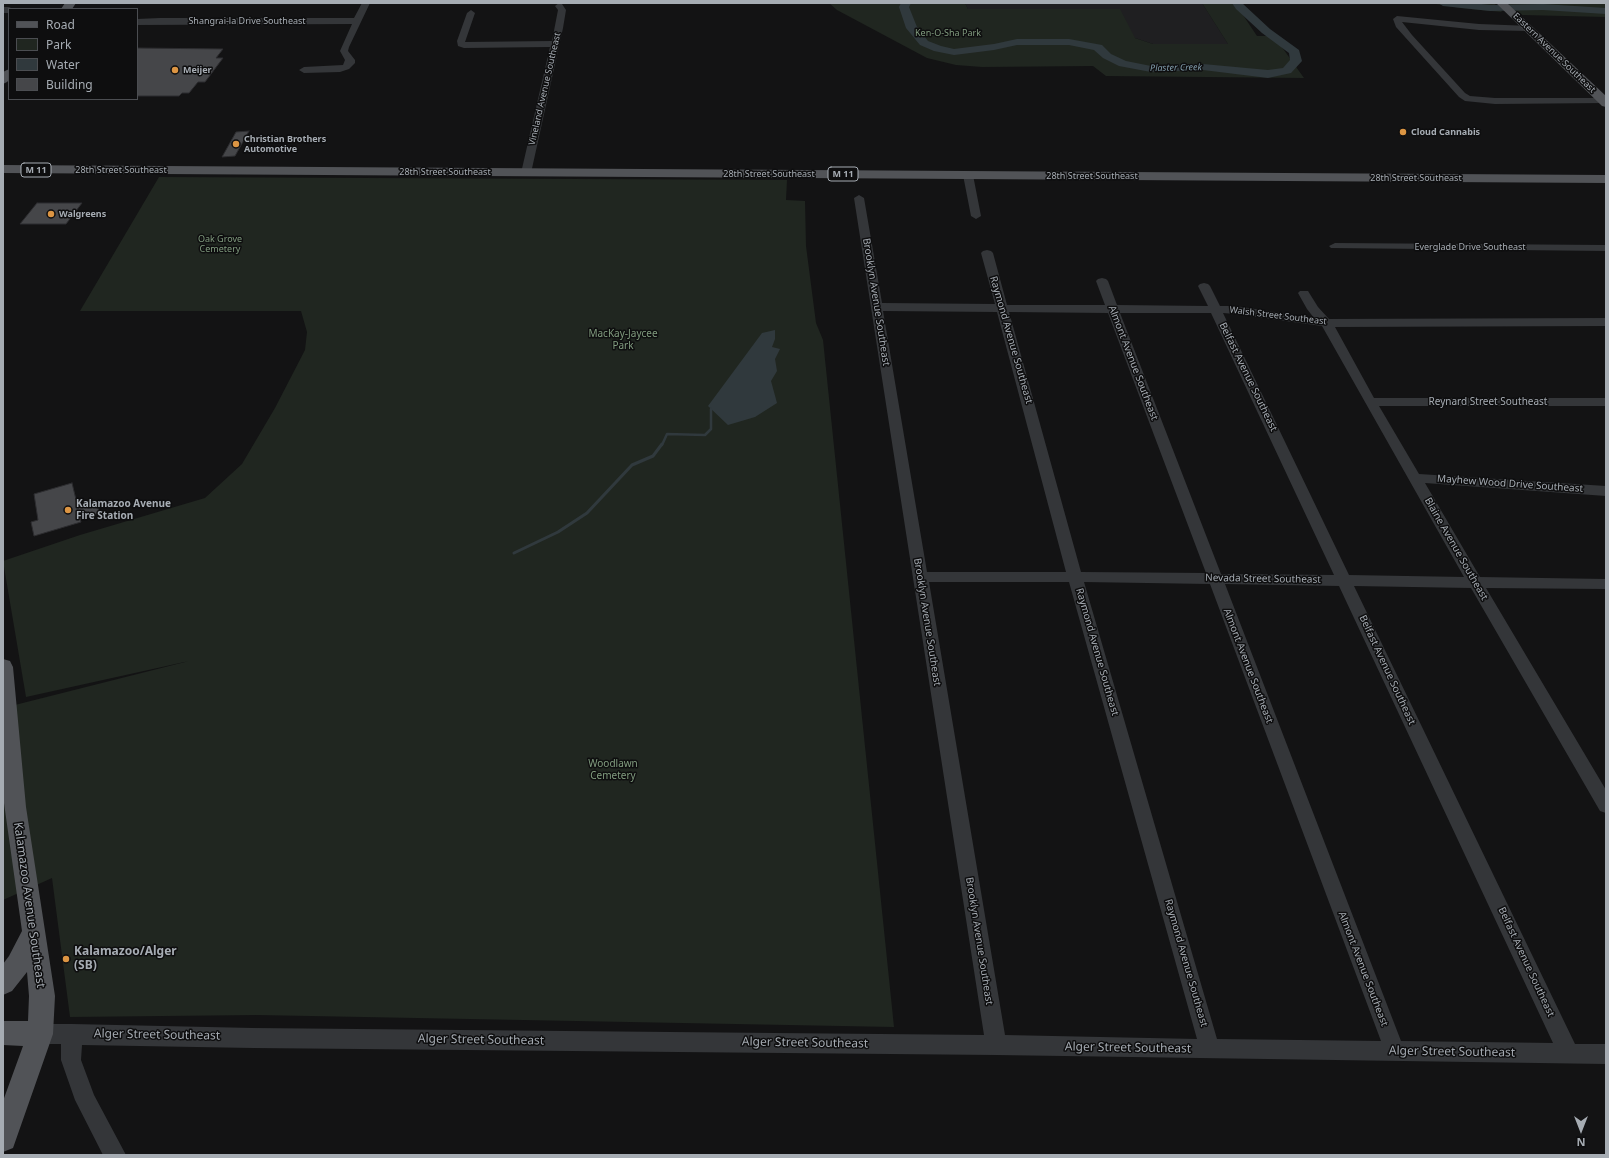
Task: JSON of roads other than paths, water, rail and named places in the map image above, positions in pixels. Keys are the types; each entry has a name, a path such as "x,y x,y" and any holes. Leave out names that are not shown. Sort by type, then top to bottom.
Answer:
{"main road":[{"name":"Eastern Avenue Southeast","path":"1505,7 1605,102"},
{"name":"28th Street Southeast","path":"3,169 1606,179"},
{"name":"Kalamazoo Avenue Southeast","path":"3,667 15,807 42,996 40,1034 3,1138"},
{"path":"3,983 18,964 34,932"},
{"name":"Alger Street Southeast","path":"3,1033 40,1034"}],"street":[{"path":"304,70 332,70 346,67 350,63 350,60 344,51 345,47 366,3"},
{"name":"Vineland Avenue Southeast","path":"526,173 554,44 559,28 562,10 559,6"},
{"path":"471,13 461,44 554,44"},
{"path":"1528,28 1475,27 1409,19 1397,19 1399,25 1409,37 1462,95 1468,99 1495,101 1605,102"},
{"name":"Shangrai-la Drive Southeast","path":"138,22 357,21"},
{"path":"968,175 976,216"},
{"name":"Brooklyn Avenue Southeast","path":"859,198 996,1045"},
{"name":"Everglade Drive Southeast","path":"1335,246 1606,248"},
{"name":"Raymond Avenue Southeast","path":"987,253 1075,577 1210,1049"},
{"name":"Almont Avenue Southeast","path":"1102,280 1395,1052"},
{"name":"Belfast Avenue Southeast","path":"1204,286 1569,1054"},
{"name":"Blaine Avenue Southeast","path":"1304,293 1313,309 1329,327 1370,402 1606,806"},
{"name":"Walsh Street Southeast","path":"877,307 1215,309 1250,311 1279,317 1325,323 1606,322"},
{"name":"Reynard Street Southeast","path":"1370,402 1606,402"},
{"name":"Mayhew Wood Drive Southeast","path":"1415,478 1606,491"},
{"name":"Nevada Street Southeast","path":"920,577 1345,580 1476,582 1604,587"},
{"name":"Alger Street Southeast","path":"40,1034 252,1038 996,1045 1606,1054"},
{"path":"72,1034 70,1057 82,1094 115,1155"}],"water":[{"path":"775,330 775,339 772,347 780,349 775,359 777,371 771,381 777,403 755,417 728,425 708,406 762,333"}],"waterway":[{"name":"Plaster Creek","path":"906,3 904,7 912,28 924,43 938,49 954,52 994,47 1017,42 1069,42 1098,47 1107,56 1123,64 1151,69 1203,67 1268,74 1287,71 1296,61 1295,52 1266,31 1237,3"},
{"name":"Plaster Creek","path":"1443,3 1490,8 1543,7 1606,11"},
{"path":"662,445 667,434 705,435 711,429 711,409"},
{"path":"514,553 558,532 587,513 632,465 653,456 662,444"}],"place":[{"name":"Meijer","path":"175,70"},
{"name":"Cloud Cannabis","path":"1403,132"},
{"name":"Christian Brothers Automotive","path":"236,144"},
{"name":"Walgreens","path":"51,214"},
{"name":"Kalamazoo Avenue Fire Station","path":"68,510"},
{"name":"Kalamazoo/Alger (SB)","path":"66,959"}],"park label":[{"name":"Ken-O-Sha Park","path":"948,33"},
{"name":"Oak Grove Cemetery","path":"220,244"},
{"name":"MacKay-Jaycee Park","path":"623,340"},
{"name":"Woodlawn Cemetery","path":"613,770"}]}
